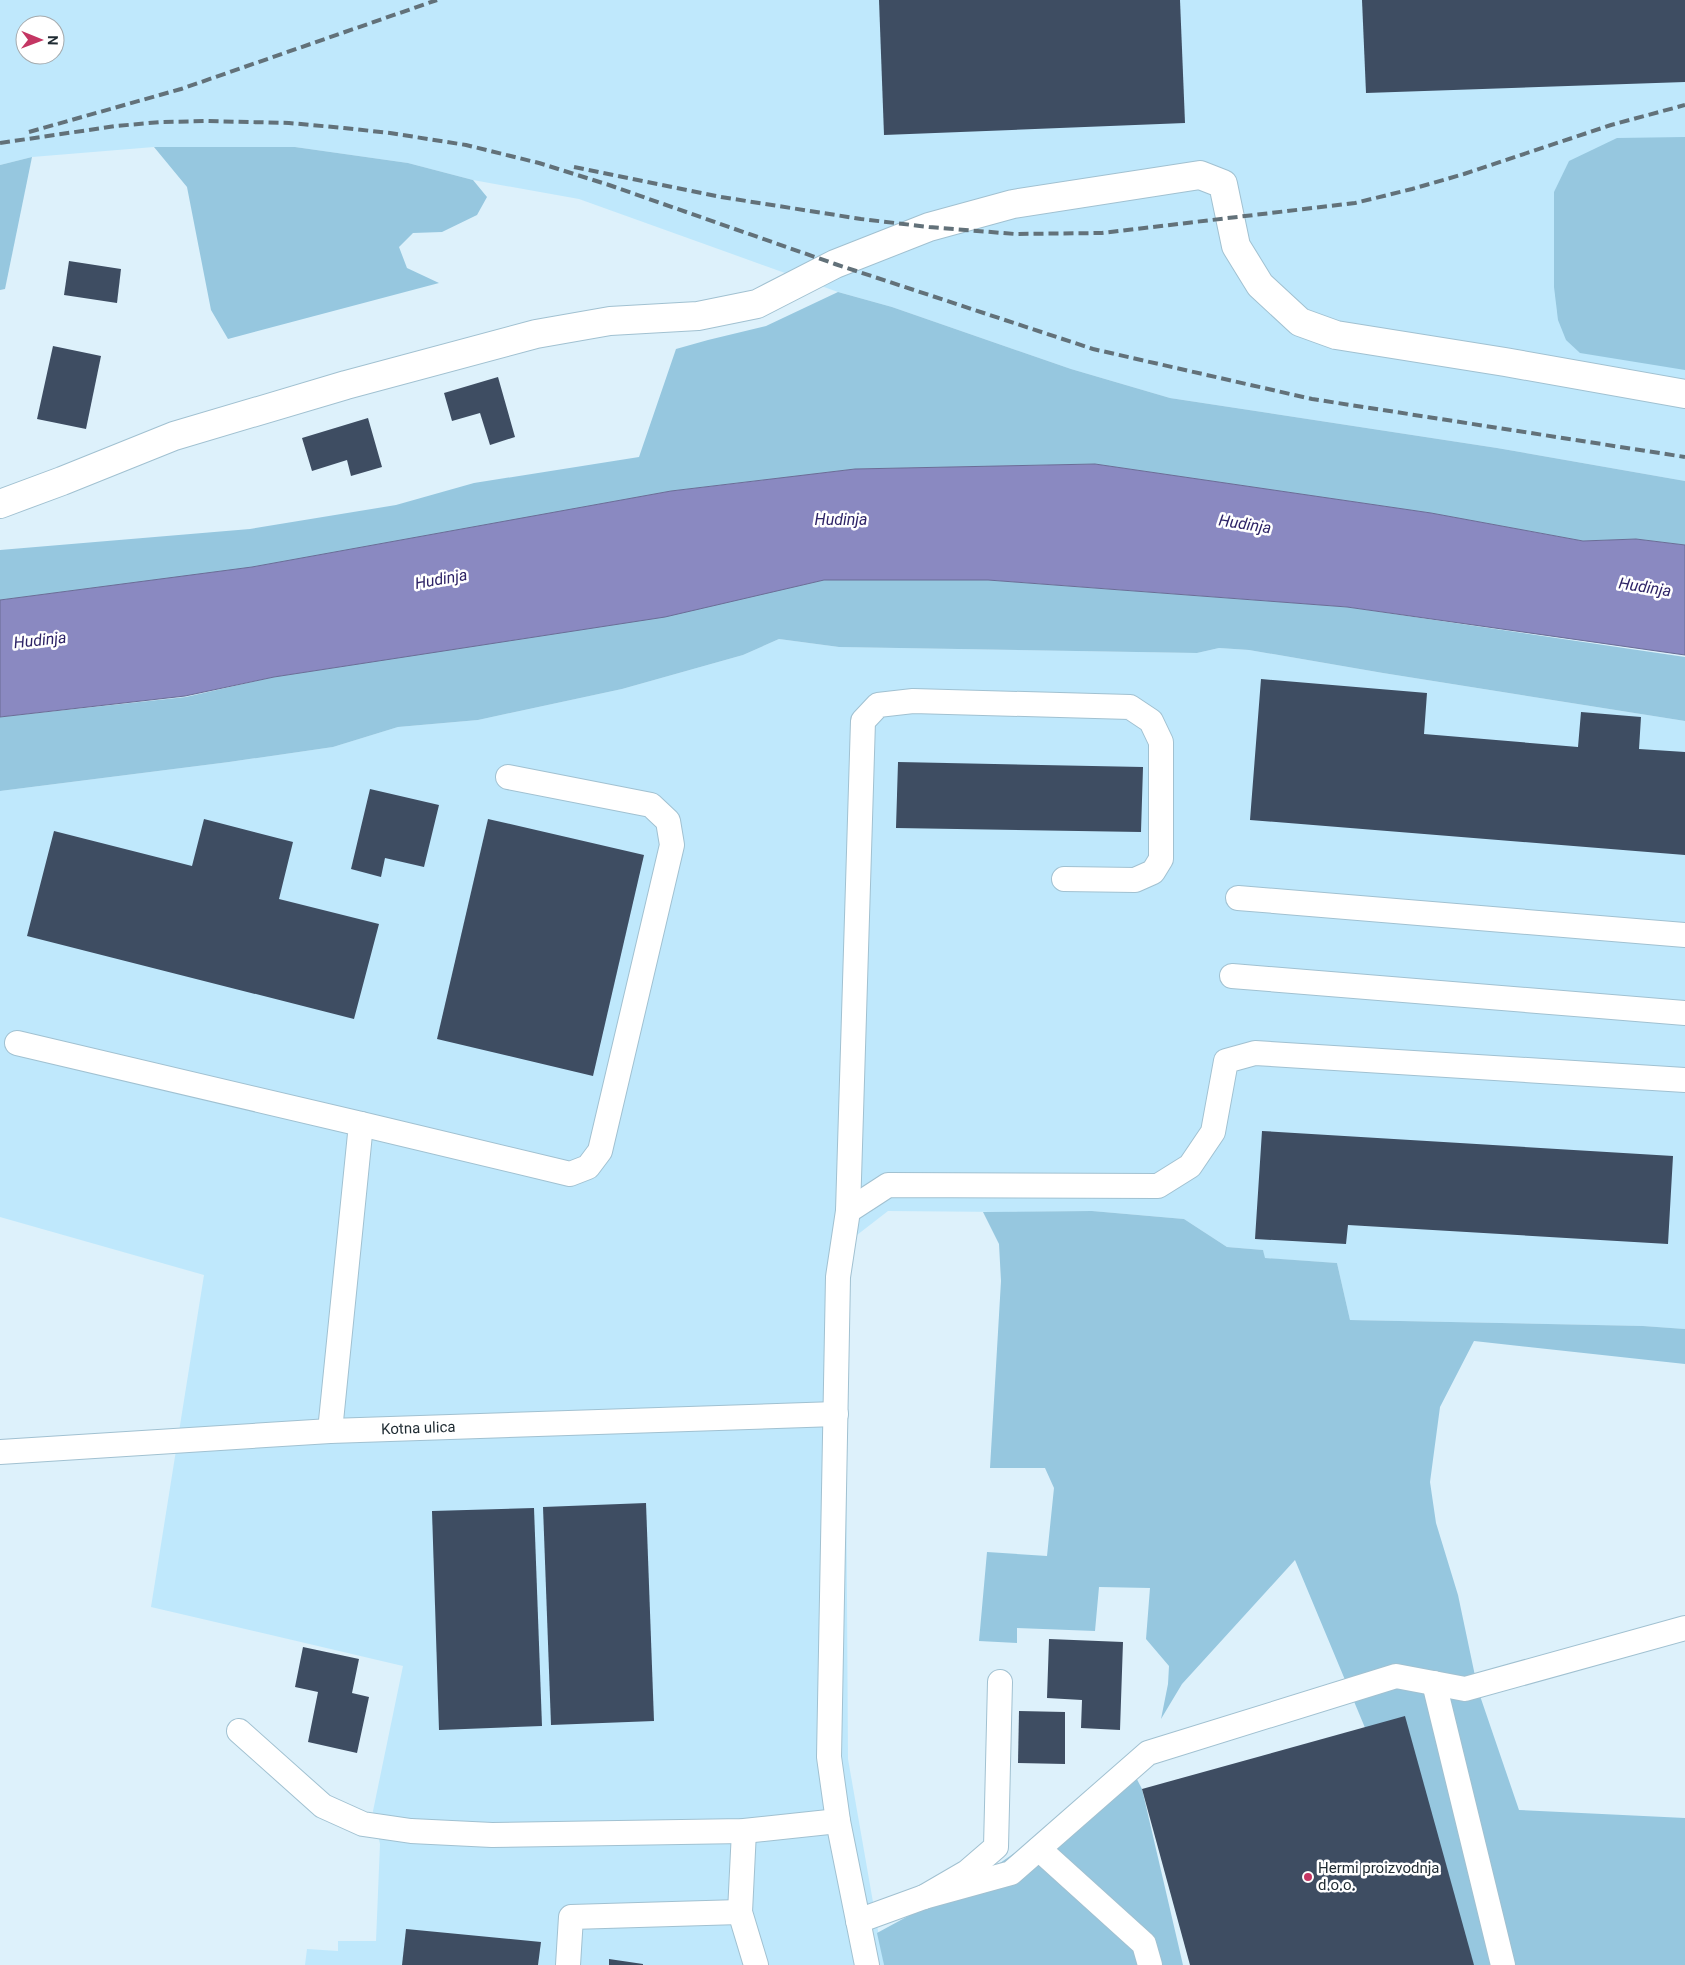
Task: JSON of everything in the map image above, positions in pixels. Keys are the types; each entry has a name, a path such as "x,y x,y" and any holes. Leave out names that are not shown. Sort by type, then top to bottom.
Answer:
{"street":[{"path":"0,504 174,436 346,385 536,334 610,320 698,316 757,304 834,264 929,227 1013,204 1163,179 1200,175 1223,184 1236,246 1260,285 1300,322 1336,335 1505,362 1685,394"}],"lane":[{"path":"867,1965 838,1821 829,1757 838,1277 848,1211 864,721 878,705 913,701 1130,707 1151,721 1161,742 1161,859 1152,872 1135,880 1064,880"},
{"path":"17,1043 570,1174 588,1167 600,1151 672,845 668,821 651,805 508,777"},
{"path":"1238,898 1685,936"},
{"path":"1232,976 1685,1013"},
{"path":"848,1211 888,1185 1158,1186 1190,1166 1212,1132 1226,1061 1255,1053 1685,1080"},
{"path":"330,1431 360,1124"},
{"name":"Kotna ulica","path":"0,1452 330,1431 836,1414"},
{"path":"858,1921 924,1897 1011,1873 1148,1753 1396,1676 1465,1689 1685,1628"},
{"path":"924,1897 967,1872 996,1847 1000,1682"},
{"path":"1434,1683 1503,1965"},
{"path":"239,1731 323,1806 364,1824 411,1831 492,1835 744,1831 838,1821"},
{"path":"744,1831 740,1912 756,1965"},
{"path":"1039,1849 1144,1944 1150,1965"},
{"path":"568,1965 571,1917 740,1912"}],"shaded area":[{"path":"0,0 1685,0 1685,481 1497,448 1170,398 1071,369 892,307 838,292 579,199 473,180 408,163 295,147 154,147 32,157 0,165"},
{"path":"1685,137 1685,370 1580,353 1566,340 1558,320 1554,287 1554,192 1569,161 1617,138"},
{"path":"154,147 295,147 408,163 473,180 487,197 477,215 442,232 413,233 399,247 407,268 439,283 228,339 211,310 187,187"},
{"path":"32,157 5,289 0,290 0,165"},
{"path":"838,292 892,307 1071,369 1170,398 1497,448 1685,481 1685,545 1636,539 1583,541 1431,513 1095,464 855,469 671,491 261,566 0,600 0,550 250,529 396,505 474,483 639,457 676,349 766,326"},
{"path":"824,580 988,580 1347,607 1685,657 1685,721 1249,650 1219,648 1197,653 839,647 779,639 743,655 622,689 478,720 398,727 333,747 0,791 0,717 186,697 274,677 667,616"},
{"path":"779,639 839,647 1197,653 1219,648 1249,650 1685,721 1685,1329 1643,1326 1350,1320 1337,1263 1264,1258 1263,1250 1227,1247 1184,1219 1092,1211 888,1211 857,1235 845,1271 848,1759 884,1965 305,1965 307,1949 338,1951 338,1941 376,1941 380,1844 373,1811 403,1666 151,1607 204,1275 0,1217 0,791 333,747 398,727 478,720 622,689 743,655"},
{"path":"1092,1211 1184,1219 1227,1247 1263,1250 1265,1258 1337,1263 1350,1320 1643,1326 1685,1329 1685,1364 1474,1341 1440,1407 1430,1482 1436,1523 1458,1595 1478,1690 1519,1810 1685,1818 1685,1965 1464,1965 1295,1560 1182,1684 1161,1719 1168,1684 1169,1666 1146,1639 1150,1588 1099,1587 1095,1631 1017,1628 1017,1643 979,1641 987,1552 1047,1556 1054,1488 1045,1468 990,1468 1001,1281 999,1244 983,1212"},
{"path":"1128,1762 1142,1789 1183,1965 884,1965 877,1933 980,1877 1040,1835"}],"water":[{"name":"Hudinja","path":"1095,464 1431,513 1583,541 1636,539 1685,545 1685,655 1347,607 988,580 824,580 665,617 274,677 185,696 0,717 0,600 252,567 671,491 855,469"}],"building":[{"path":"879,0 1180,0 1185,123 884,135"},
{"path":"1362,0 1685,0 1685,82 1366,93"},
{"path":"69,261 121,269 117,303 64,295"},
{"path":"53,346 101,356 86,429 37,419"},
{"path":"498,377 515,437 490,445 480,413 452,421 444,393"},
{"path":"368,418 382,467 351,476 347,460 312,471 302,438"},
{"path":"1261,679 1427,693 1424,734 1578,747 1581,712 1641,717 1639,749 1685,752 1685,855 1250,820"},
{"path":"898,762 1143,767 1141,832 896,828"},
{"path":"370,789 439,805 424,867 385,858 381,877 351,869"},
{"path":"204,819 293,842 279,899 379,924 354,1019 27,936 54,831 192,866"},
{"path":"488,819 644,855 593,1076 437,1039"},
{"path":"1262,1131 1673,1156 1668,1244 1348,1225 1346,1244 1255,1239"},
{"path":"646,1503 654,1721 551,1725 543,1507"},
{"path":"534,1508 542,1726 439,1730 432,1511"},
{"path":"1049,1639 1123,1642 1120,1730 1081,1728 1082,1700 1047,1698"},
{"path":"303,1647 359,1659 352,1693 369,1697 357,1753 308,1742 318,1692 295,1687"},
{"path":"1019,1711 1065,1712 1065,1764 1018,1763"},
{"name":"Hermi proizvodnja d.o.o.","path":"1405,1716 1474,1965 1190,1965 1142,1789"},
{"path":"406,1929 541,1942 538,1965 402,1965"},
{"path":"609,1959 643,1964 643,1965 609,1965"}],"railway":[{"path":"29,132 181,89 437,0"},
{"path":"574,167 721,197 861,219 1015,234 1102,233 1355,203 1464,174 1611,125 1685,105"},
{"path":"0,143 116,126 161,122 208,121 289,123 344,128 466,145 539,163 609,185 835,264 1093,349 1312,399 1685,457"}],"place":[{"name":"Hermi proizvodnja d.o.o.","path":"1308,1877"}]}
